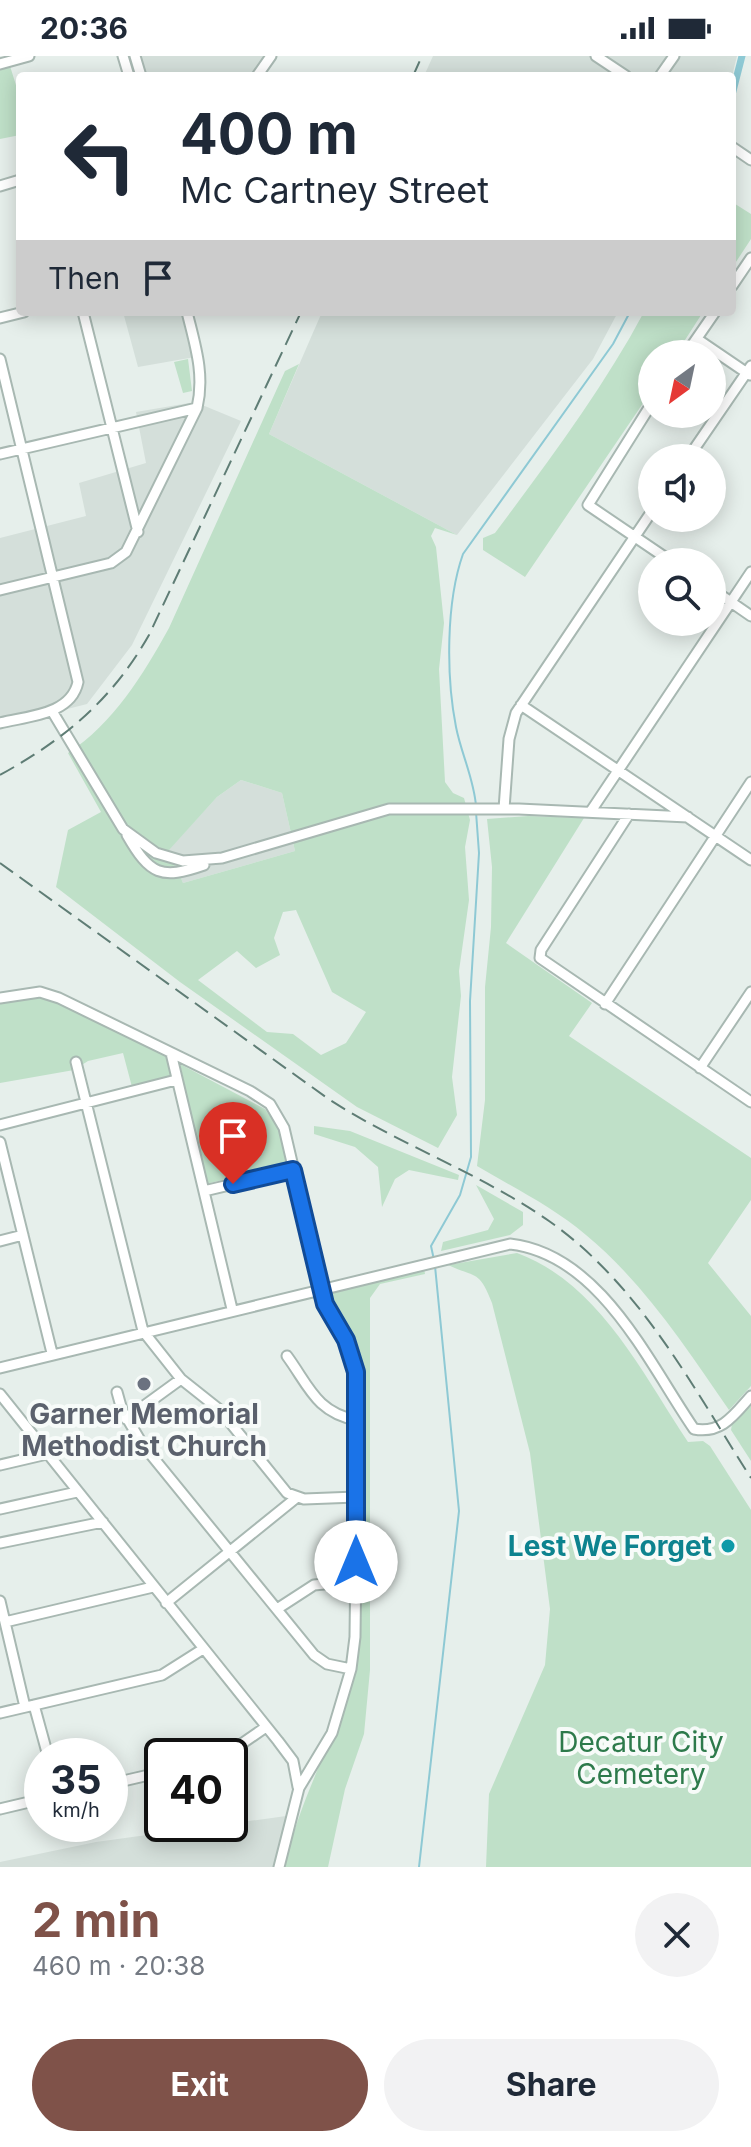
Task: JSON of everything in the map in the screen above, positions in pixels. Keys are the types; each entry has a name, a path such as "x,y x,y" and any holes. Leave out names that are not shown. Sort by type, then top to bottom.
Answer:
{"street":[{"path":"0,64 29,56"},
{"path":"596,56 620,72"},
{"path":"736,280 751,258"},
{"path":"84,316 138,532"},
{"path":"0,590 120,559 138,532 197,408 202,383 188,316"},
{"path":"698,444 750,371 697,339 712,316"},
{"path":"0,359 78,674 76,690 61,707 0,723"},
{"path":"0,454 197,408"},
{"path":"638,425 588,505 651,548"},
{"path":"504,809 509,739 521,705 638,531"},
{"path":"591,811 751,572"},
{"path":"726,599 751,616"},
{"path":"521,705 751,860"},
{"path":"52,711 123,829 154,871 169,875 389,809 591,811 688,817"},
{"path":"605,1004 751,782"},
{"path":"629,814 540,953 544,962 751,1102"},
{"path":"123,829 164,857 183,861 222,858"},
{"path":"0,998 32,992 48,993 270,1104 284,1128 321,1288 328,1312 353,1355 357,1380 351,1669 332,1733 299,1788 279,1867"},
{"path":"700,1068 751,992"},
{"path":"171,1053 232,1309"},
{"path":"76,1062 143,1331 181,1379 220,1410 281,1487 296,1498 356,1497"},
{"path":"0,1125 176,1080"},
{"path":"0,1142 52,1353"},
{"path":"204,1191 293,1170"},
{"path":"0,1241 23,1235"},
{"path":"0,1368 232,1309 510,1244 541,1250 568,1265 599,1295 625,1327 694,1429 707,1432 719,1428 751,1396"},
{"path":"287,1356 315,1400 338,1416 356,1420"},
{"path":"126,1419 181,1379"},
{"path":"117,1392 126,1419 321,1662 351,1669"},
{"path":"0,1394 293,1761 299,1788"},
{"path":"0,1465 47,1454"},
{"path":"0,1509 77,1492"},
{"path":"166,1603 296,1498"},
{"path":"0,1543 103,1522"},
{"path":"277,1609 314,1585 355,1581"},
{"path":"5,1622 153,1587"},
{"path":"0,1601 42,1738"},
{"path":"0,1713 162,1675 203,1649"},
{"path":"248,1739 266,1727"},
{"path":"293,1761 310,1769"},
{"path":"0,1809 24,1803"}],"shaded area":[{"path":"140,56 274,56 263,72 144,72"},
{"path":"433,56 737,56 733,72 426,72"},
{"path":"124,316 185,316 195,357 138,367"},
{"path":"320,316 616,316 593,359 457,535 269,434"},
{"path":"195,402 241,421 132,645 87,704 0,726 0,538 86,516 79,483 146,463 136,412"},
{"path":"241,780 282,793 295,851 183,883 168,850 217,797"},
{"path":"286,1816 275,1867 0,1867 0,1862 96,1842 128,1842 128,1838 144,1835 144,1842 248,1842 248,1821"}],"green space":[{"path":"10,66 16,85 16,136 0,139 0,69"},
{"path":"736,205 751,214 751,239 736,262"},
{"path":"642,316 700,316 685,340 638,340 638,411 525,577 483,550 483,538 495,533 592,397"},
{"path":"188,359 192,391 183,393 174,362"},
{"path":"299,364 269,434 457,535 435,528 431,536 436,547 444,623 439,669 445,782 453,793 464,798 470,820 465,847 469,900 459,971 461,996 452,1077 457,1115 438,1148 357,1107 180,982 56,887 68,830 101,812 68,753 113,713 159,646 285,371","holes":["241,780 282,793 295,851 183,883 169,850 217,797","296,910 332,992 366,1012 346,1043 321,1055 293,1034 267,1032 198,980 237,951 256,968 280,955 274,938 283,912"]},
{"path":"528,816 584,818 506,943 592,1003 569,1036 751,1158 751,1200 708,1263 751,1316 751,1386 729,1410 664,1318 607,1254 560,1216 477,1166 485,1100 485,987 491,927 492,867 487,819"},
{"path":"31,996 48,996 167,1057 172,1077 132,1087 123,1053 88,1061 74,1070 0,1083 0,1003"},
{"path":"180,1064 265,1109 279,1129 287,1164 206,1184"},
{"path":"314,1126 350,1131 459,1175 458,1180 409,1170 395,1179 382,1207 378,1167 355,1147 314,1134"},
{"path":"476,1185 523,1212 523,1225 510,1235 441,1251 443,1242 488,1230 494,1219"},
{"name":"Decatur City Cemetery","path":"517,1253 546,1267 572,1285 595,1308 635,1360 688,1442 703,1441 710,1446 751,1510 751,1867 486,1867 489,1794 545,1665 550,1609 530,1453 492,1303 479,1279 448,1265"},
{"path":"424,1268 425,1274 380,1284 370,1298 370,1670 364,1734 345,1789 328,1867 285,1867 302,1809 346,1697 360,1637 362,1374 353,1341 329,1296 332,1290"},
{"path":"751,1405 751,1461 731,1430 732,1424"}],"waterway":[{"path":"736,79 742,56"},
{"path":"476,806 456,727 450,685 449,639 457,573 463,554 613,344 628,316"},
{"path":"434,1260 431,1246 460,1195 471,1157 470,1001 479,853 476,812"},
{"path":"419,1867 459,1511 435,1266"}],"railway":[{"path":"415,72 422,56"},
{"path":"0,775 46,747 85,716 135,658 149,635 299,316"},
{"path":"0,863 330,1100 523,1204 581,1247 611,1275 662,1339 751,1478"}],"place":[{"name":"Garner Memorial Methodist Church","path":"144,1384"},
{"name":"Lest We Forget","path":"728,1546"}],"route":[{"path":"233,1184 293,1170 325,1304 353,1355 356,1372 356,1562"}]}
